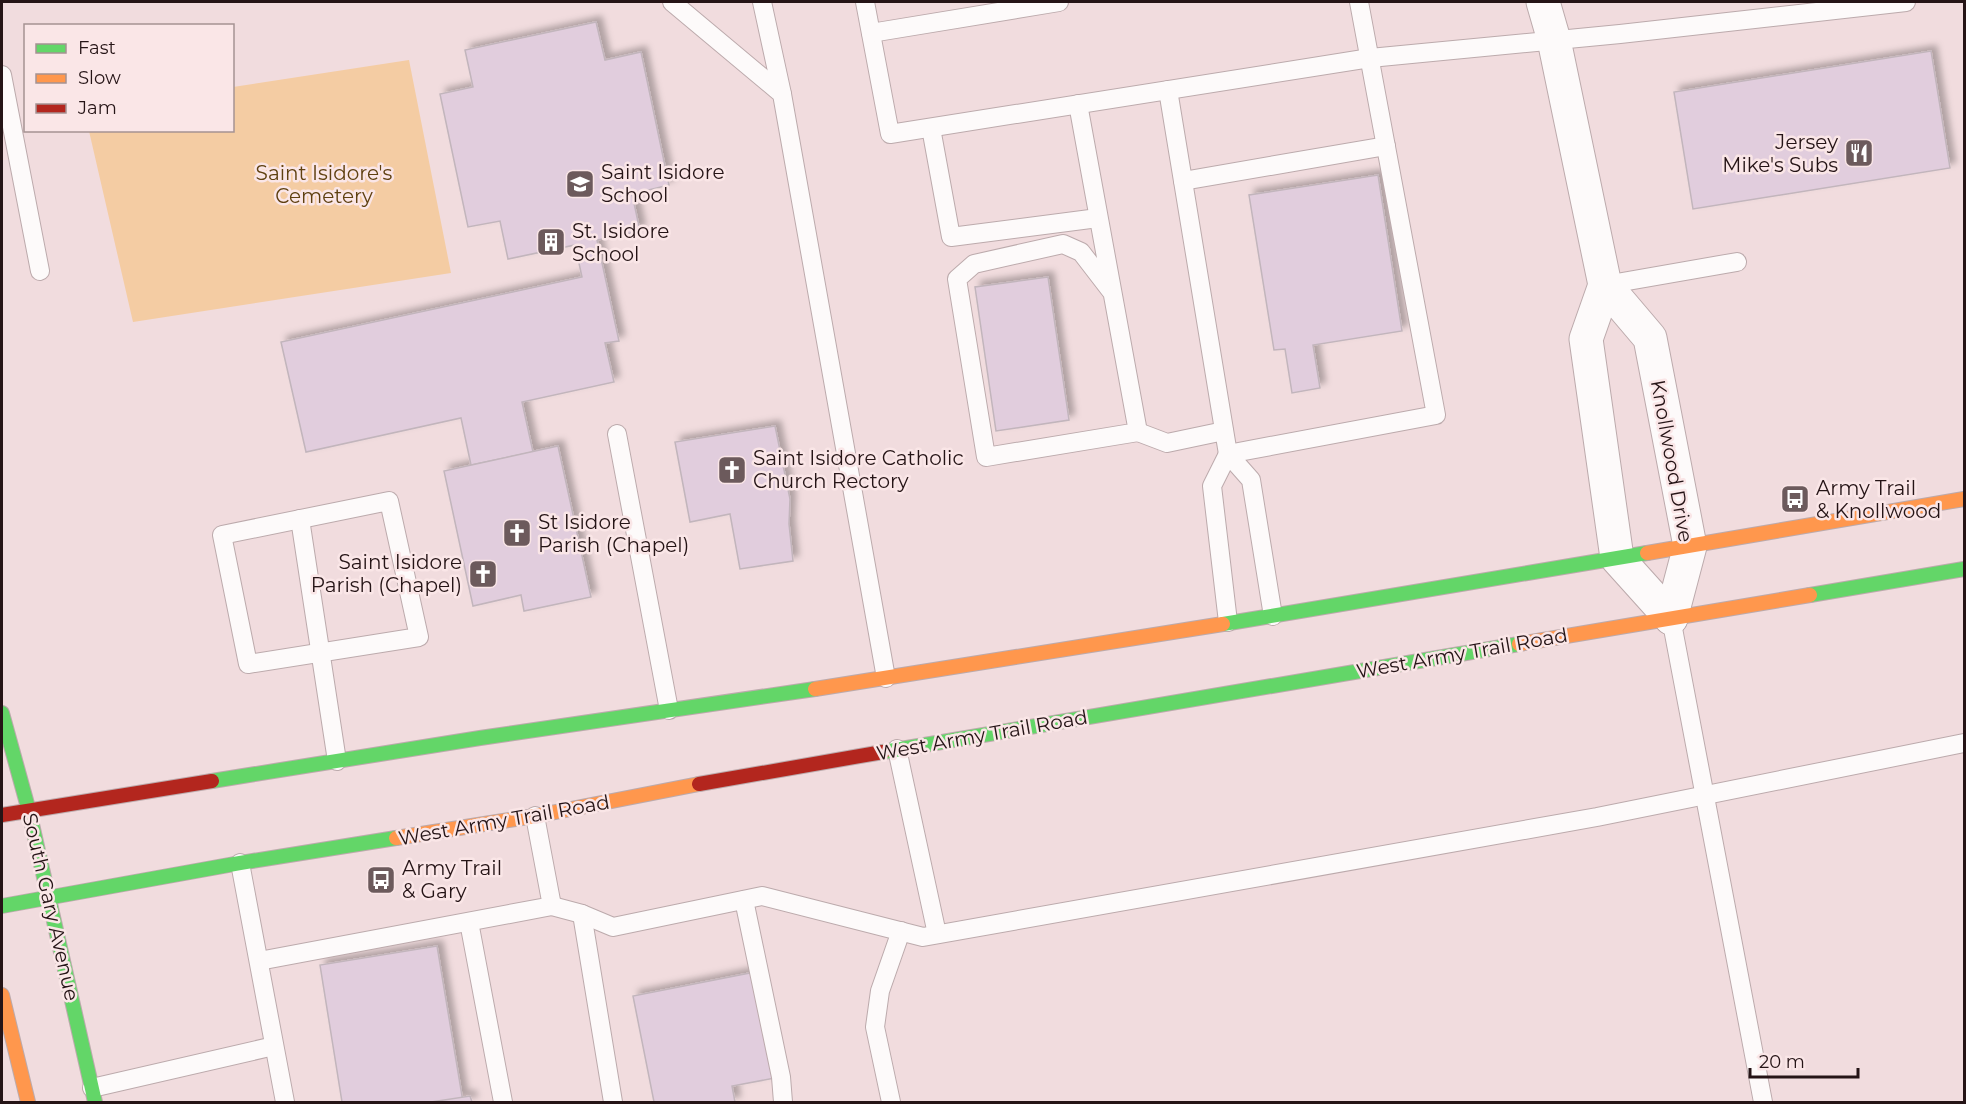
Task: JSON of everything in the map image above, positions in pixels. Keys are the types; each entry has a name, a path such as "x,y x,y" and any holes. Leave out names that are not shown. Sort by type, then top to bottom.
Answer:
{"main road":[{"path":"2,815 1273,616 1965,499"},
{"name":"West Army Trail Road","path":"2,906 240,863 535,816 680,787 897,749 1965,569"},
{"name":"South Gary Avenue","path":"2,713 29,811 94,1095"},
{"path":"2,995 28,1102"}],"street":[{"name":"Knollwood Drive","path":"1543,2 1554,40 1605,285 1650,338 1690,546 1671,618"},
{"path":"1605,285 1586,339 1617,558 1671,618"}],"lane":[{"path":"672,2 782,94"},
{"path":"762,2 782,94 886,678"},
{"path":"865,2 890,134 1370,58 1906,2"},
{"path":"871,33 1059,2"},
{"path":"1228,454 1436,415 1359,2"},
{"path":"2,75 40,271"},
{"path":"1168,90 1228,454 1251,480 1273,616"},
{"path":"1077,104 1138,432"},
{"path":"932,128 951,237 1098,218"},
{"path":"1183,181 1386,146"},
{"path":"1111,291 1081,252 1063,244 974,264 957,279 986,457 1138,432 1167,443 1224,431"},
{"path":"1605,285 1737,262"},
{"path":"617,434 669,710"},
{"path":"1228,454 1212,486 1228,622"},
{"path":"389,501 419,637 248,664 222,535 300,519 389,501"},
{"path":"300,519 337,761"},
{"path":"1671,618 1763,1102"},
{"path":"258,961 552,906 582,914 613,927 762,896 923,937 1585,819 1965,743"},
{"path":"897,749 937,934"},
{"path":"535,816 552,906"},
{"path":"240,863 285,1102"},
{"path":"744,900 782,1077 783,1102"},
{"path":"582,914 613,1102"},
{"path":"469,922 503,1102"},
{"path":"891,1102 875,1027 880,991 901,931"},
{"path":"94,1095 274,1046"}],"green space":[{"name":"Saint Isidore's Cemetery","path":"409,60 451,273 133,322 89,132 234,132 234,87"}],"building":[{"name":"St. Isidore School","path":"596,22 605,60 641,52 669,185 632,194 640,231 597,240 619,341 605,343 614,382 522,402 533,452 471,465 461,418 306,452 281,342 582,277 575,245 508,259 500,221 468,227 440,94 473,87 465,50"},
{"path":"1931,51 1950,168 1693,209 1674,92"},
{"path":"1378,175 1402,331 1313,345 1320,388 1292,393 1285,349 1274,350 1249,195"},
{"path":"1048,277 1069,420 996,431 975,287"},
{"name":"Saint Isidore Catholic Church Rectory","path":"775,426 790,499 789,524 793,561 740,569 730,514 690,522 675,442"},
{"name":"St Isidore Parish (Chapel)","path":"558,446 591,597 524,611 521,595 473,606 444,471"},
{"path":"437,946 463,1102 342,1102 320,965"},
{"path":"755,972 775,1078 732,1086 735,1102 654,1102 633,996"},
{"path":"470,1096 472,1102 431,1102"}],"traffic: fast":[{"path":"1223,624 1647,553"},
{"path":"1810,595 1964,569"},
{"path":"883,752 1519,644"},
{"path":"212,781 480,738 815,689"},
{"path":"2,713 29,811 95,1102"},
{"path":"2,906 240,863 396,838"}],"traffic: slow":[{"path":"1647,553 1964,499"},
{"path":"1519,644 1810,595"},
{"path":"815,689 1223,624"},
{"path":"396,838 535,816 699,784"},
{"path":"2,995 28,1102"}],"traffic: jam":[{"path":"699,784 883,752"},
{"path":"2,815 212,781"}],"place":[{"name":"Jersey Mike's Subs","path":"1859,153"},
{"name":"Saint Isidore School","path":"580,184"},
{"name":"St. Isidore School","path":"551,242"},
{"name":"Saint Isidore Catholic Church Rectory","path":"732,470"},
{"name":"Army Trail & Knollwood","path":"1795,499"},
{"name":"St Isidore Parish (Chapel)","path":"517,533"},
{"name":"Saint Isidore Parish (Chapel)","path":"483,574"},
{"name":"Army Trail & Gary","path":"381,880"}]}
